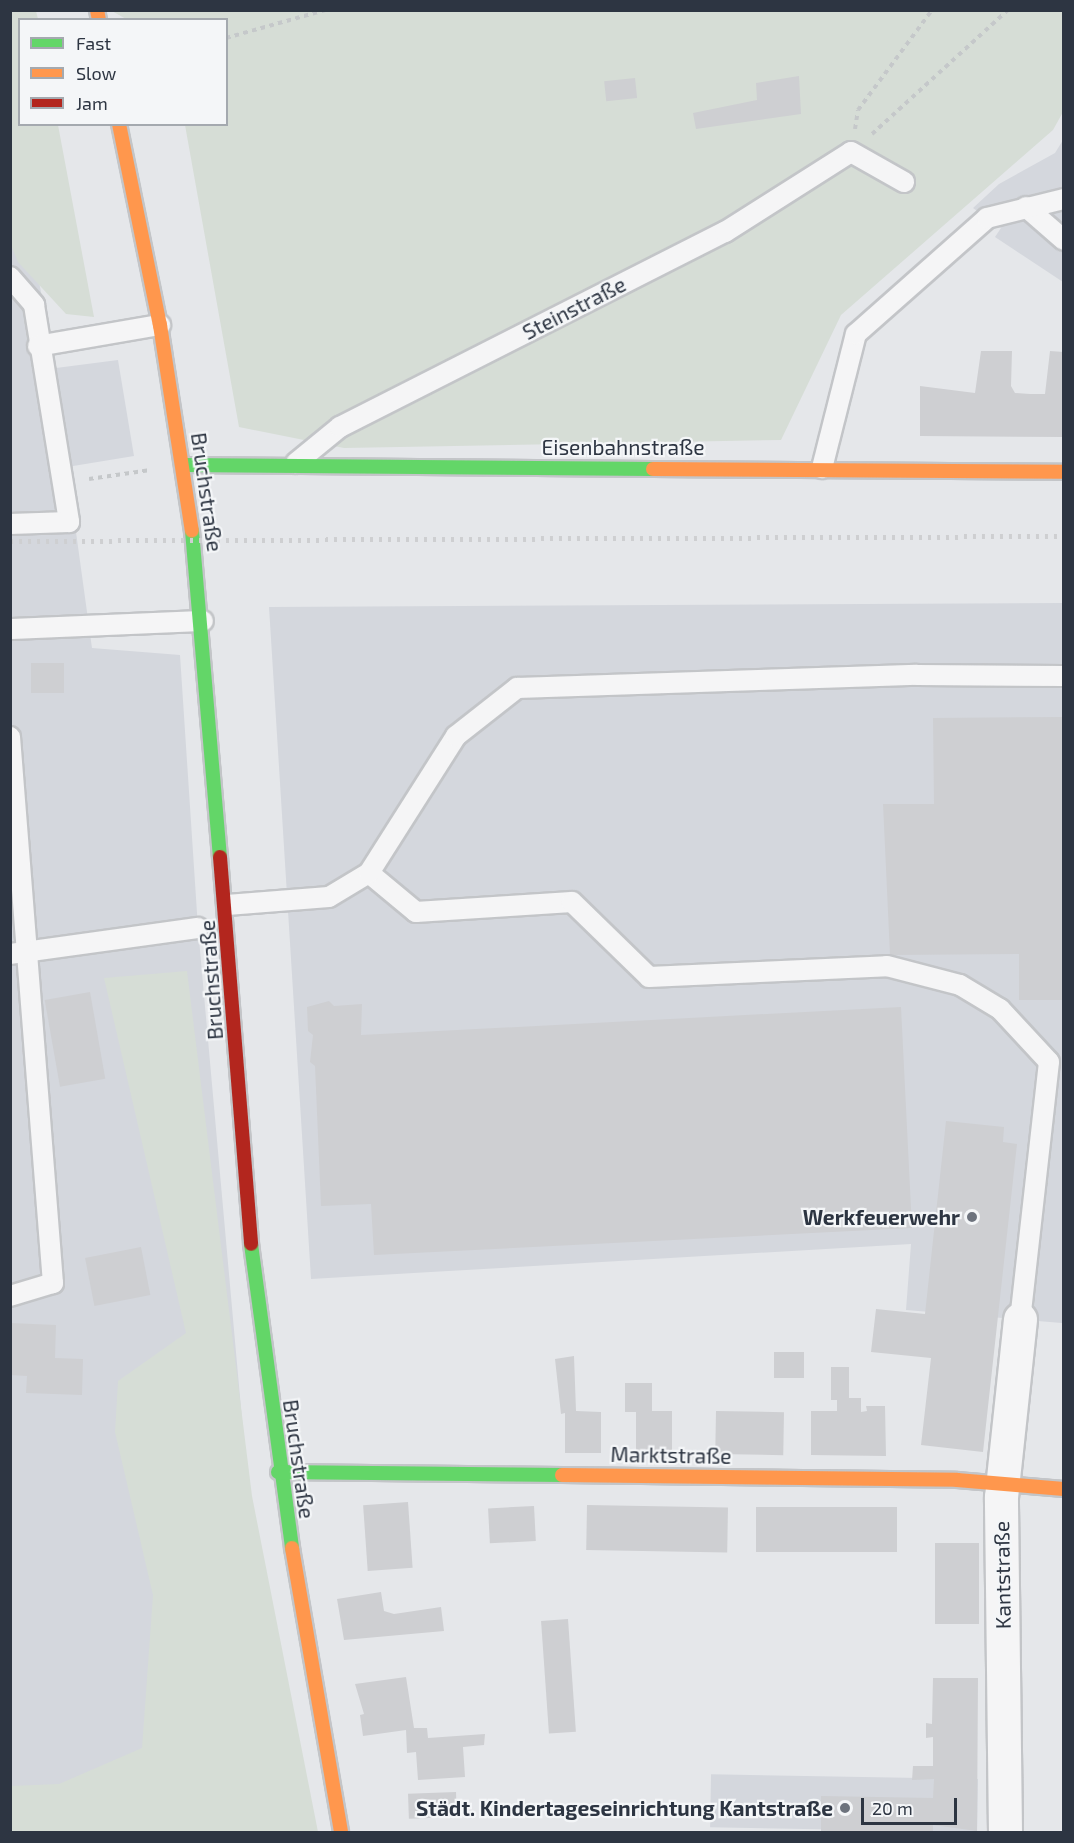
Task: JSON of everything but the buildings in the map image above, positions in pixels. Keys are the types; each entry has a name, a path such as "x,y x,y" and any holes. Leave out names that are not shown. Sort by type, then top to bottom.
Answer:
{"street":[{"name":"Bruchstraße","path":"119,126 160,325 183,465 203,621 227,905 254,1277 278,1472 341,1833"},
{"name":"Eisenbahnstraße","path":"183,465 296,463 1064,471"},
{"name":"Kantstraße","path":"1005,1833 1004,1485 1020,1319"},
{"name":"Marktstraße","path":"278,1472 1004,1485 1064,1489"}],"lane":[{"path":"851,152 904,182"},
{"name":"Steinstraße","path":"296,463 340,427 725,232 851,152"},
{"path":"822,468 856,334 987,218 1064,199"},
{"path":"1026,207 1064,240"},
{"path":"10,277 34,305 38,346 69,522 10,524"},
{"path":"38,346 160,325"},
{"path":"10,629 203,621"},
{"path":"227,905 329,897 369,873 456,736 516,688 917,675 1064,676"},
{"path":"10,737 18,952 53,1283 10,1296"},
{"path":"369,873 416,912 572,902 650,977 887,966 960,985 1000,1009 1056,1065 1020,1319"},
{"path":"18,952 198,928"}],"path":[{"path":"228,37 325,10"},
{"path":"851,152 858,110 932,10"},
{"path":"851,152 1008,10"},
{"path":"63,483 183,465"}],"shaded area":[{"path":"10,11 36,11 38,18 18,18 18,126 58,126 94,317 66,314 18,262 11,245"},
{"path":"112,11 1063,11 1063,112 1053,130 841,315 781,440 344,448 239,427 185,126 228,126 228,18 124,18"},
{"path":"10,135 56,368 118,360 134,456 67,467 92,648 180,655 198,928 247,1475 303,1832 11,1832"},
{"path":"1063,140 1063,282 995,237 1001,228 973,208 999,184 1055,153"},
{"path":"1063,603 1063,1335 1062,1323 906,1310 911,1244 311,1279 269,607"},
{"path":"187,971 252,1496 318,1832 11,1832 11,1786 59,1784 142,1748 153,1595 115,1432 118,1381 186,1333 104,978"},
{"name":"Städt. Kindertageseinrichtung Kantstraße","path":"711,1774 978,1779 977,1832 710,1827"}],"railway":[{"path":"10,541 1064,536"}],"traffic: fast":[{"path":"183,465 653,469"},
{"path":"192,531 220,857"},
{"path":"251,1244 292,1548"},
{"path":"278,1472 562,1475"}],"traffic: slow":[{"path":"97,10 99,18"},
{"path":"119,126 160,325 192,531"},
{"path":"653,469 1064,472"},
{"path":"562,1475 957,1480 1064,1489"},
{"path":"292,1548 341,1832"}],"traffic: jam":[{"path":"220,857 251,1244"}],"place":[{"name":"Werkfeuerwehr","path":"972,1217"},
{"name":"Städt. Kindertageseinrichtung Kantstraße","path":"845,1808"}]}
